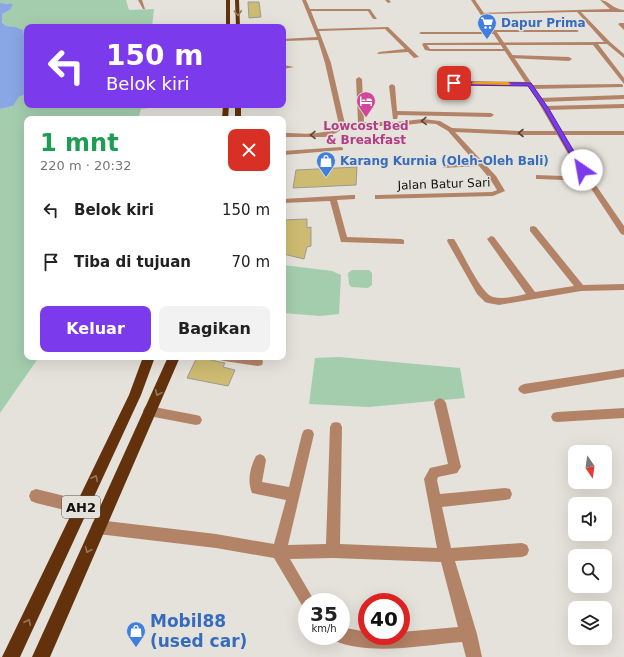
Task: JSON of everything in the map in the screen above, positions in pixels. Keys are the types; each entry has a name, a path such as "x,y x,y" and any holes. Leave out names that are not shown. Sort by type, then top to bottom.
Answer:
{"highway":[{"path":"228,0 228,24"},
{"path":"237,0 238,24"},
{"name":"AH2","path":"12,657 81,507 135,395 149,360"},
{"name":"AH2","path":"41,657 173,360"}],"street":[{"path":"140,0 144,8"},
{"path":"304,0 321,40 333,80 342,126"},
{"path":"473,0 540,100 588,179 624,232"},
{"path":"602,0 614,10"},
{"path":"308,10 369,10 376,18"},
{"path":"578,11 608,43 623,55"},
{"path":"481,13 624,11"},
{"path":"624,24 620,24 624,29"},
{"path":"316,30 386,28 416,57"},
{"path":"421,33 577,31"},
{"path":"286,40 321,40"},
{"path":"594,43 603,54 622,84"},
{"path":"506,50 430,50 424,44 608,43"},
{"path":"379,53 409,50"},
{"path":"603,54 623,55"},
{"path":"511,57 569,59"},
{"path":"286,67 291,67"},
{"path":"359,79 361,124"},
{"path":"455,97 453,84 622,84"},
{"path":"392,86 396,124"},
{"path":"540,100 623,97"},
{"path":"545,108 624,106"},
{"path":"394,113 491,115"},
{"name":"Jalan Batur Sari","path":"286,135 325,134 334,132 342,126 361,124 396,124 432,121 440,123 450,130 481,164 499,186 500,192 493,194 378,197"},
{"name":"Jalan Batur Sari","path":"450,130 513,133 624,133"},
{"path":"286,153 341,149"},
{"path":"445,168 481,164"},
{"path":"539,177 588,179"},
{"path":"286,201 352,197"},
{"path":"333,198 344,240 401,242"},
{"path":"533,229 581,288"},
{"path":"491,239 533,296"},
{"path":"451,241 480,292 486,299 499,302 581,288 624,287"},
{"path":"244,360 258,362"},
{"path":"524,389 624,373"},
{"path":"440,404 455,467 453,469 437,471 430,476 446,555 469,634 474,657"},
{"path":"150,411 196,420"},
{"path":"557,417 624,413"},
{"path":"333,550 336,426"},
{"path":"303,593 279,552 308,434"},
{"path":"260,460 255,482 257,488 294,495"},
{"path":"434,501 505,494"},
{"path":"36,496 81,507"},
{"path":"98,527 216,541 279,552 333,550 446,555 522,550"},
{"path":"350,638 369,640 469,634"}],"green space":[{"path":"0,0 126,0 129,10 154,9 152,24 24,24 24,35 14,28 6,26 2,21 2,14 10,10 8,3 0,3"},
{"path":"24,95 24,108 149,108 141,109 139,116 24,116 24,360 37,360 0,413 0,109 13,106 19,97"},
{"path":"286,265 332,271 341,275 339,314 320,316 286,313"},
{"path":"352,270 369,270 372,273 372,285 368,288 351,287 349,284 348,273"},
{"path":"339,357 460,368 465,398 369,407 309,404 315,358"}],"water":[{"path":"0,3 13,4 10,10 2,14 2,22 6,26 23,30 24,95 19,97 13,106 0,109"}],"building":[{"path":"248,2 259,2 261,17 249,18"},
{"name":"Karang Kurnia (Oleh-Oleh Bali)","path":"357,167 356,185 293,188 296,170"},
{"path":"307,219 307,228 311,227 311,246 307,247 304,259 286,255 286,220"},
{"path":"196,360 211,360 225,363 223,367 235,370 228,386 187,378"}],"slow traffic":[{"path":"473,83 508,84"}],"place":[{"name":"Dapur Prima","path":"487,40"},
{"name":"Lowcost Bed & Breakfast","path":"366,118"},
{"name":"Karang Kurnia (Oleh-Oleh Bali)","path":"326,178"},
{"name":"Mobil88 (used car)","path":"136,648"}],"route":[{"path":"454,83 529,84 546,109 582,170"}]}
